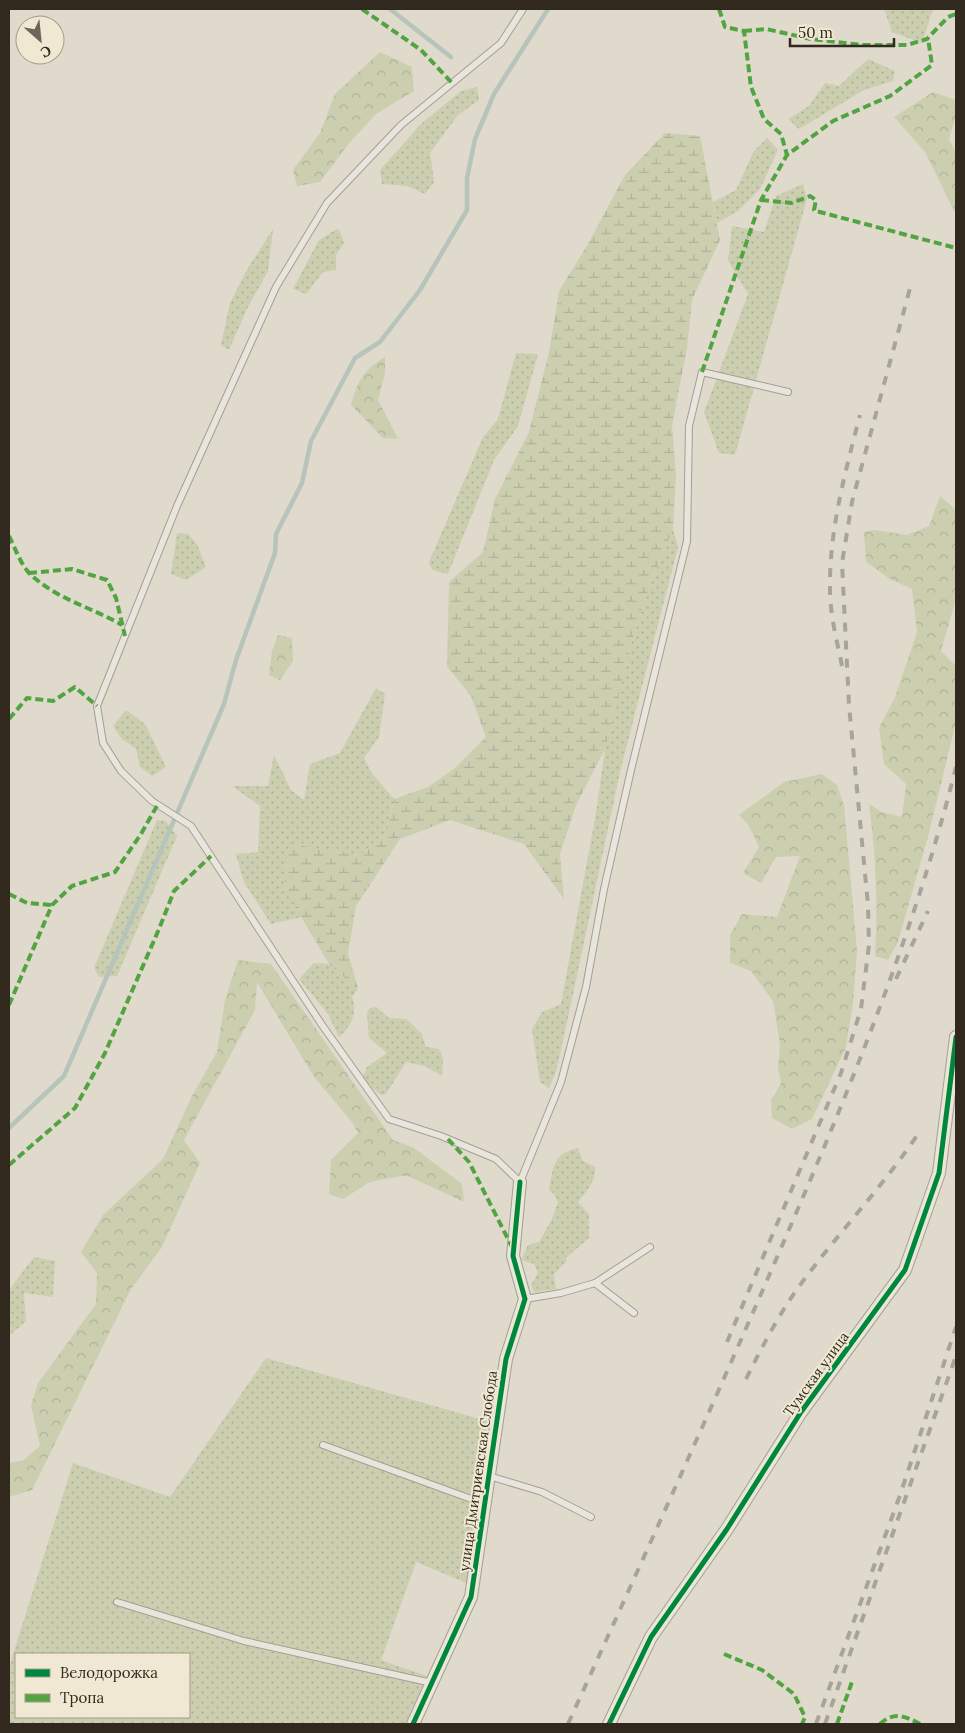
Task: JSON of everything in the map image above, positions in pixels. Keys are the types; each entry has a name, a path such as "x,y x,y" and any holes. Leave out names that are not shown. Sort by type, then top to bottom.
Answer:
{"street":[{"name":"Тумская улица","path":"609,1724 651,1637 727,1529 801,1412 905,1270 939,1173 956,1037"},
{"path":"520,1182 513,1256 525,1299"},
{"name":"улица Дмитриевская Слобода","path":"413,1724 471,1597 506,1359 525,1299"}],"lane":[{"path":"523,9 501,43 401,125 327,203 276,287 177,506 97,706 103,743 121,771 152,801 191,826 322,1025 389,1119 441,1136 496,1159 520,1182 561,1082 586,987 604,889 687,541 689,426 702,372 788,392"},
{"path":"525,1299 561,1293 595,1283 650,1247"},
{"path":"595,1283 634,1313"},
{"path":"323,1445 485,1504"},
{"path":"489,1476 542,1492 591,1517"},
{"path":"117,1602 244,1641 432,1683"}],"green space":[{"path":"884,9 933,9 922,43 892,32"},
{"path":"380,52 412,67 414,91 376,114 350,142 320,182 297,186 293,170 320,133 335,94"},
{"path":"868,59 895,71 893,81 864,90 799,129 788,119 809,106 825,83 839,86"},
{"path":"477,87 479,100 458,115 430,153 434,182 425,194 407,186 382,184 380,170 422,123 461,91"},
{"path":"933,92 956,100 956,116 949,139 956,152 956,215 925,152 894,117"},
{"path":"665,133 700,136 720,240 692,300 687,348 672,426 676,475 673,529 650,585 635,630 605,749 576,805 560,854 564,899 524,844 450,820 400,839 356,906 348,953 358,989 329,964 284,888 289,844 360,855 387,832 394,799 428,787 455,768 486,737 471,696 447,666 449,582 483,552 495,499 529,432 549,352 559,291 588,244 625,175"},
{"path":"767,138 778,150 760,189 738,211 717,223 713,202 736,190 754,151"},
{"path":"803,184 807,199 735,455 719,453 704,412 748,294 728,261 732,226 764,232 776,196"},
{"path":"273,229 268,271 247,309 229,350 221,345 230,303 248,268"},
{"path":"337,229 340,231 344,243 336,255 336,270 323,272 306,294 293,289 319,240"},
{"path":"516,353 538,354 518,426 494,460 448,574 432,570 429,562 483,437 498,419"},
{"path":"385,357 385,373 378,400 398,439 383,438 351,405 362,377 371,367"},
{"path":"940,496 956,510 956,599 941,651 956,666 956,722 929,833 898,942 888,960 875,956 876,880 869,804 882,812 902,817 906,784 884,764 879,728 895,697 917,632 912,589 890,579 866,562 864,532 875,530 907,535 929,526"},
{"path":"673,529 678,547 620,772 556,1072 549,1088 540,1082 532,1029 542,1012 561,1004 596,813 605,749 635,630 650,585"},
{"path":"177,533 188,534 197,544 206,567 186,580 171,574"},
{"path":"278,635 292,638 293,661 280,680 269,675 272,651"},
{"path":"376,688 385,694 379,737 364,758 371,772 394,799 387,832 360,855 289,845 284,888 302,917 271,924 244,882 236,854 258,852 260,806 232,786 268,786 274,755 291,790 304,800 310,764 340,753"},
{"path":"126,710 145,724 166,767 152,776 140,767 136,749 122,739 113,726"},
{"path":"822,774 837,785 844,805 857,950 853,1003 846,1047 812,1119 792,1129 772,1118 771,1101 781,1083 778,1069 780,1045 773,1001 751,971 730,963 730,935 742,914 777,917 800,856 776,857 761,883 743,873 759,847 749,826 739,815 784,782"},
{"path":"157,820 166,821 177,836 117,976 99,977 94,968"},
{"path":"238,960 271,964 393,1140 414,1148 462,1184 464,1202 408,1176 370,1182 343,1199 329,1194 331,1160 358,1133 352,1122 314,1077 257,982 255,1010 184,1140 200,1163 162,1247 131,1289 32,1490 9,1497 9,1463 24,1460 40,1446 31,1405 38,1383 96,1304 97,1273 81,1252 103,1215 163,1159 192,1096 217,1052 225,1000"},
{"path":"314,963 329,964 358,989 352,997 354,1014 347,1029 339,1037 328,1014 299,979"},
{"path":"376,1007 389,1018 407,1019 422,1034 426,1047 439,1049 443,1058 442,1076 425,1066 406,1062 386,1094 381,1095 365,1082 363,1076 367,1067 387,1053 369,1038 367,1012 370,1008"},
{"path":"578,1148 583,1161 595,1167 594,1177 578,1202 589,1214 589,1238 566,1258 567,1261 554,1274 556,1289 534,1292 531,1285 538,1273 534,1264 521,1260 528,1245 539,1242 551,1221 558,1202 554,1194 549,1190 553,1168 563,1154"},
{"path":"34,1257 55,1261 53,1297 24,1293 26,1321 9,1336 9,1290"},
{"path":"266,1358 487,1421 469,1584 416,1562 381,1660 427,1676 405,1724 9,1724 9,1667 73,1463 170,1497"}],"waterway":[{"path":"390,9 451,57"},
{"path":"9,1128 64,1076 224,704 236,660 275,553 276,534 302,483 311,441 355,358 380,342 420,290 467,210 467,178 475,139 494,94 548,9"}],"railway":[{"path":"727,1342 841,1073 861,1009 869,945 868,905 849,705 842,563 852,502 912,281"},
{"path":"842,666 831,609 830,568 839,502 860,415"},
{"path":"568,1724 752,1314 854,1075 920,892 956,767"},
{"path":"896,979 928,911"},
{"path":"746,1379 772,1329 795,1293 892,1170 920,1131"},
{"path":"816,1724 899,1498 956,1327"},
{"path":"825,1724 956,1356"}],"marked path":[{"path":"362,9 421,50 452,83"},
{"path":"719,9 725,27 744,31 751,87 764,119 781,134 787,155"},
{"path":"744,31 766,29 811,39 862,45 907,45 927,39 948,17 956,14"},
{"path":"702,372 761,200 787,155 833,121 890,96 932,65 928,38"},
{"path":"761,200 792,203 810,196 816,200 814,210 816,211 956,248"},
{"path":"9,536 24,566 41,583 63,597 122,625"},
{"path":"29,573 72,569 107,580 116,598 125,636"},
{"path":"9,719 27,698 53,701 75,687 97,706"},
{"path":"9,1005 52,905 72,886 115,872 141,834 158,804"},
{"path":"9,1165 75,1108 105,1053 174,891 211,856"},
{"path":"9,894 27,903 52,905"},
{"path":"448,1139 469,1162 512,1247"},
{"path":"724,1654 762,1670 794,1694 805,1717 802,1724"},
{"path":"837,1724 853,1679"},
{"path":"880,1724 895,1716 900,1716 920,1724"}],"cycle path":[{"path":"609,1724 651,1637 727,1529 801,1412 905,1270 939,1173 956,1037"},
{"path":"413,1724 471,1597 506,1359 525,1299 513,1256 520,1182"}]}
